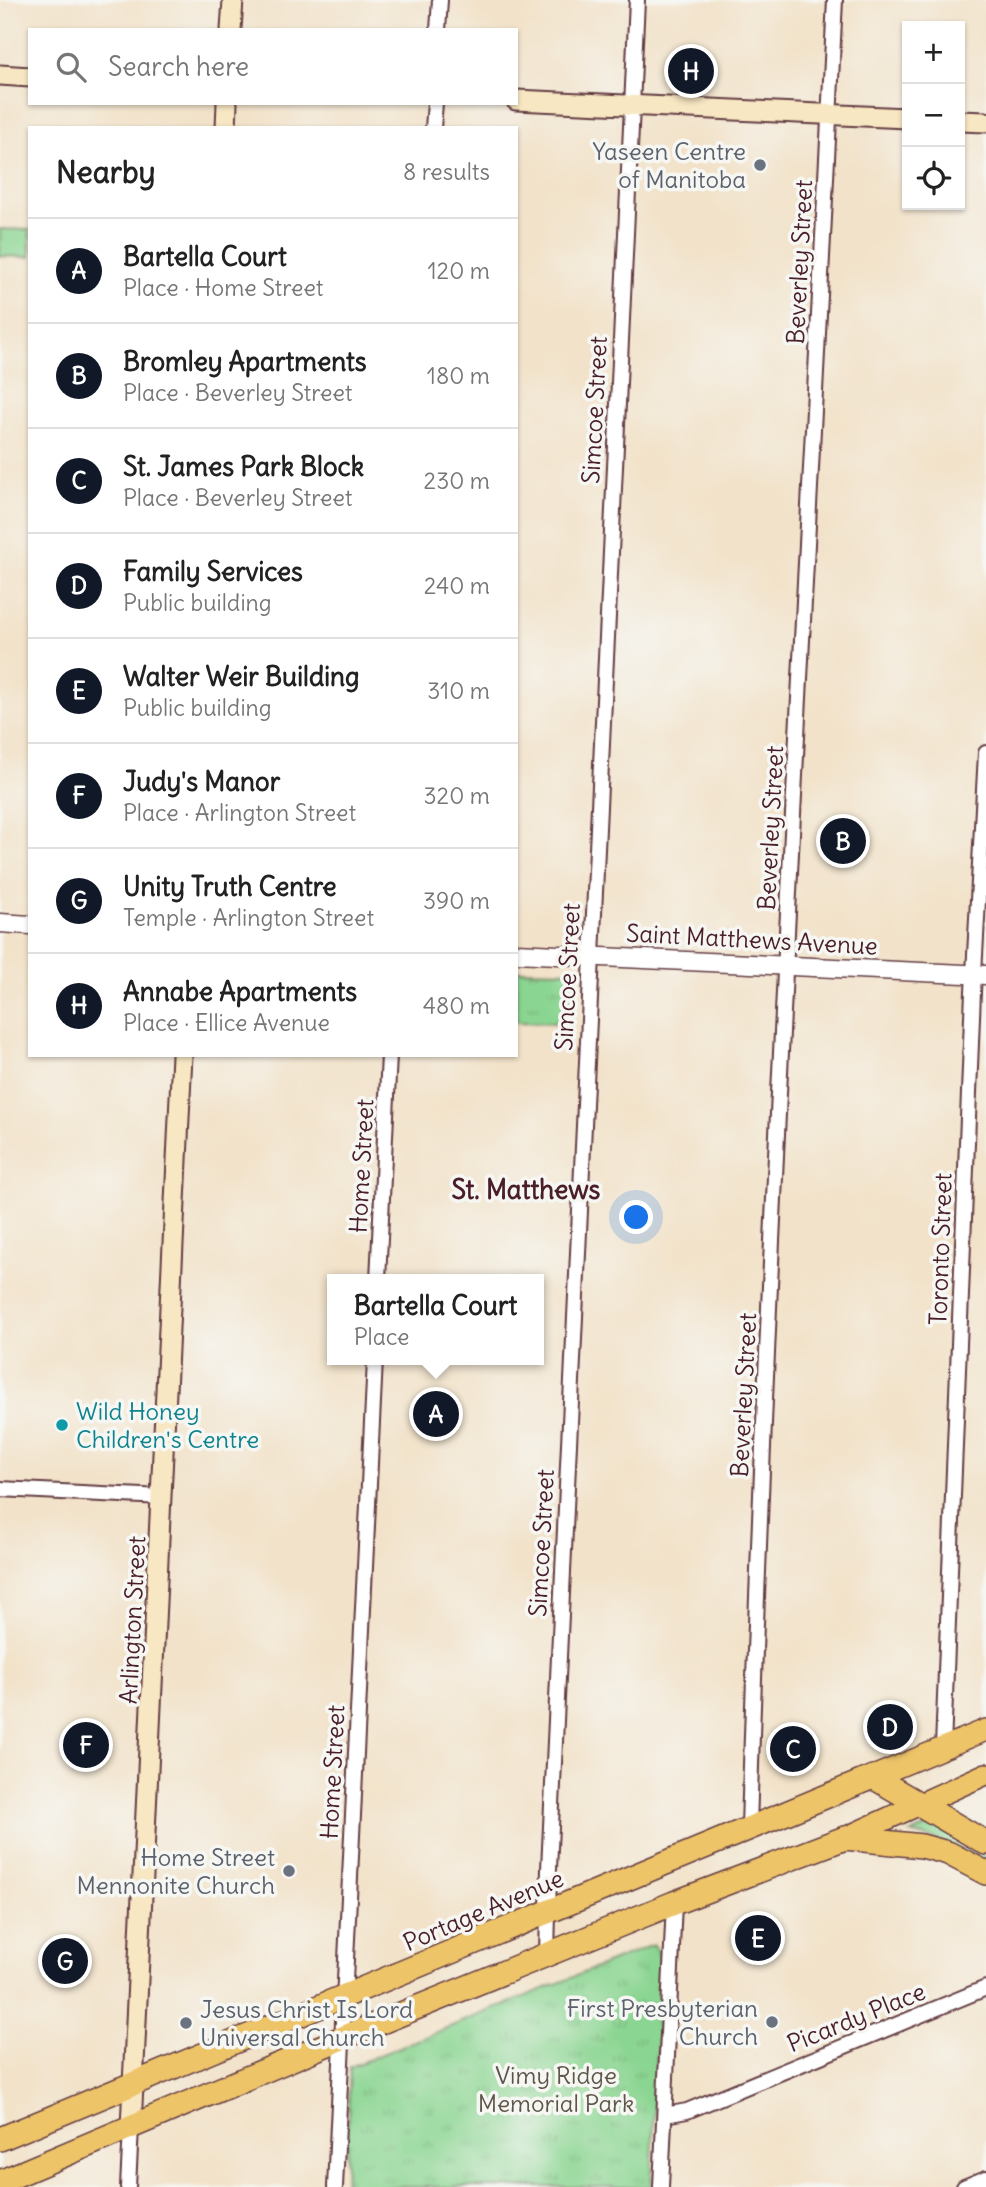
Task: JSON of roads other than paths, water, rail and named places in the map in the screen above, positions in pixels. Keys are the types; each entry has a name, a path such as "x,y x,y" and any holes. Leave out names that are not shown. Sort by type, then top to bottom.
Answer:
{"highway":[{"name":"Portage Avenue","path":"0,2139 873,1777"},
{"path":"873,1777 986,1843"},
{"path":"0,2182 342,2038 674,1903 845,1838 922,1846 957,1857 986,1873"}],"main road":[{"path":"232,28 233,0"},
{"path":"0,75 28,77"},
{"path":"518,100 902,118"},
{"path":"226,126 227,105"},
{"path":"965,121 986,122"},
{"name":"Arlington Street","path":"131,2127 182,1057"},
{"name":"Portage Avenue","path":"873,1777 986,1730"},
{"path":"845,1838 986,1773"}],"street":[{"path":"438,28 440,0"},
{"name":"Simcoe Street","path":"547,1955 590,956 636,0"},
{"name":"Beverley Street","path":"749,1827 752,1704 786,965 835,0"},
{"path":"433,126 435,105"},
{"name":"Toronto Street","path":"943,1748 980,975 986,753"},
{"path":"0,923 28,925"},
{"name":"Saint Matthews Avenue","path":"518,954 980,975"},
{"name":"Home Street","path":"378,1274 389,1057"},
{"name":"Home Street","path":"335,2187 374,1365"},
{"path":"0,1489 163,1497"},
{"path":"661,2187 674,1903"},
{"name":"Picardy Place","path":"665,2115 687,2112 986,1988"},
{"name":"Arlington Street","path":"128,2187 131,2127"},
{"path":"964,2187 986,2178"}],"place":[{"name":"Annabe Apartments","path":"691,71"},
{"name":"Yaseen Centre of Manitoba","path":"760,165"},
{"name":"Bromley Apartments","path":"843,841"},
{"name":"Bartella Court","path":"436,1414"},
{"name":"Wild Honey Children's Centre","path":"62,1425"},
{"name":"Family Services","path":"890,1727"},
{"name":"Judy's Manor","path":"86,1745"},
{"name":"St. James Park Block","path":"793,1749"},
{"name":"Home Street Mennonite Church","path":"289,1871"},
{"name":"Walter Weir Building","path":"758,1938"},
{"name":"Unity Truth Centre","path":"65,1961"},
{"name":"First Presbyterian Church","path":"772,2022"},
{"name":"Jesus Christ Is Lord Universal Church","path":"186,2023"}],"district":[{"name":"St. Matthews","path":"526,1189"}],"park label":[{"name":"Vimy Ridge Memorial Park","path":"556,2089"}]}
